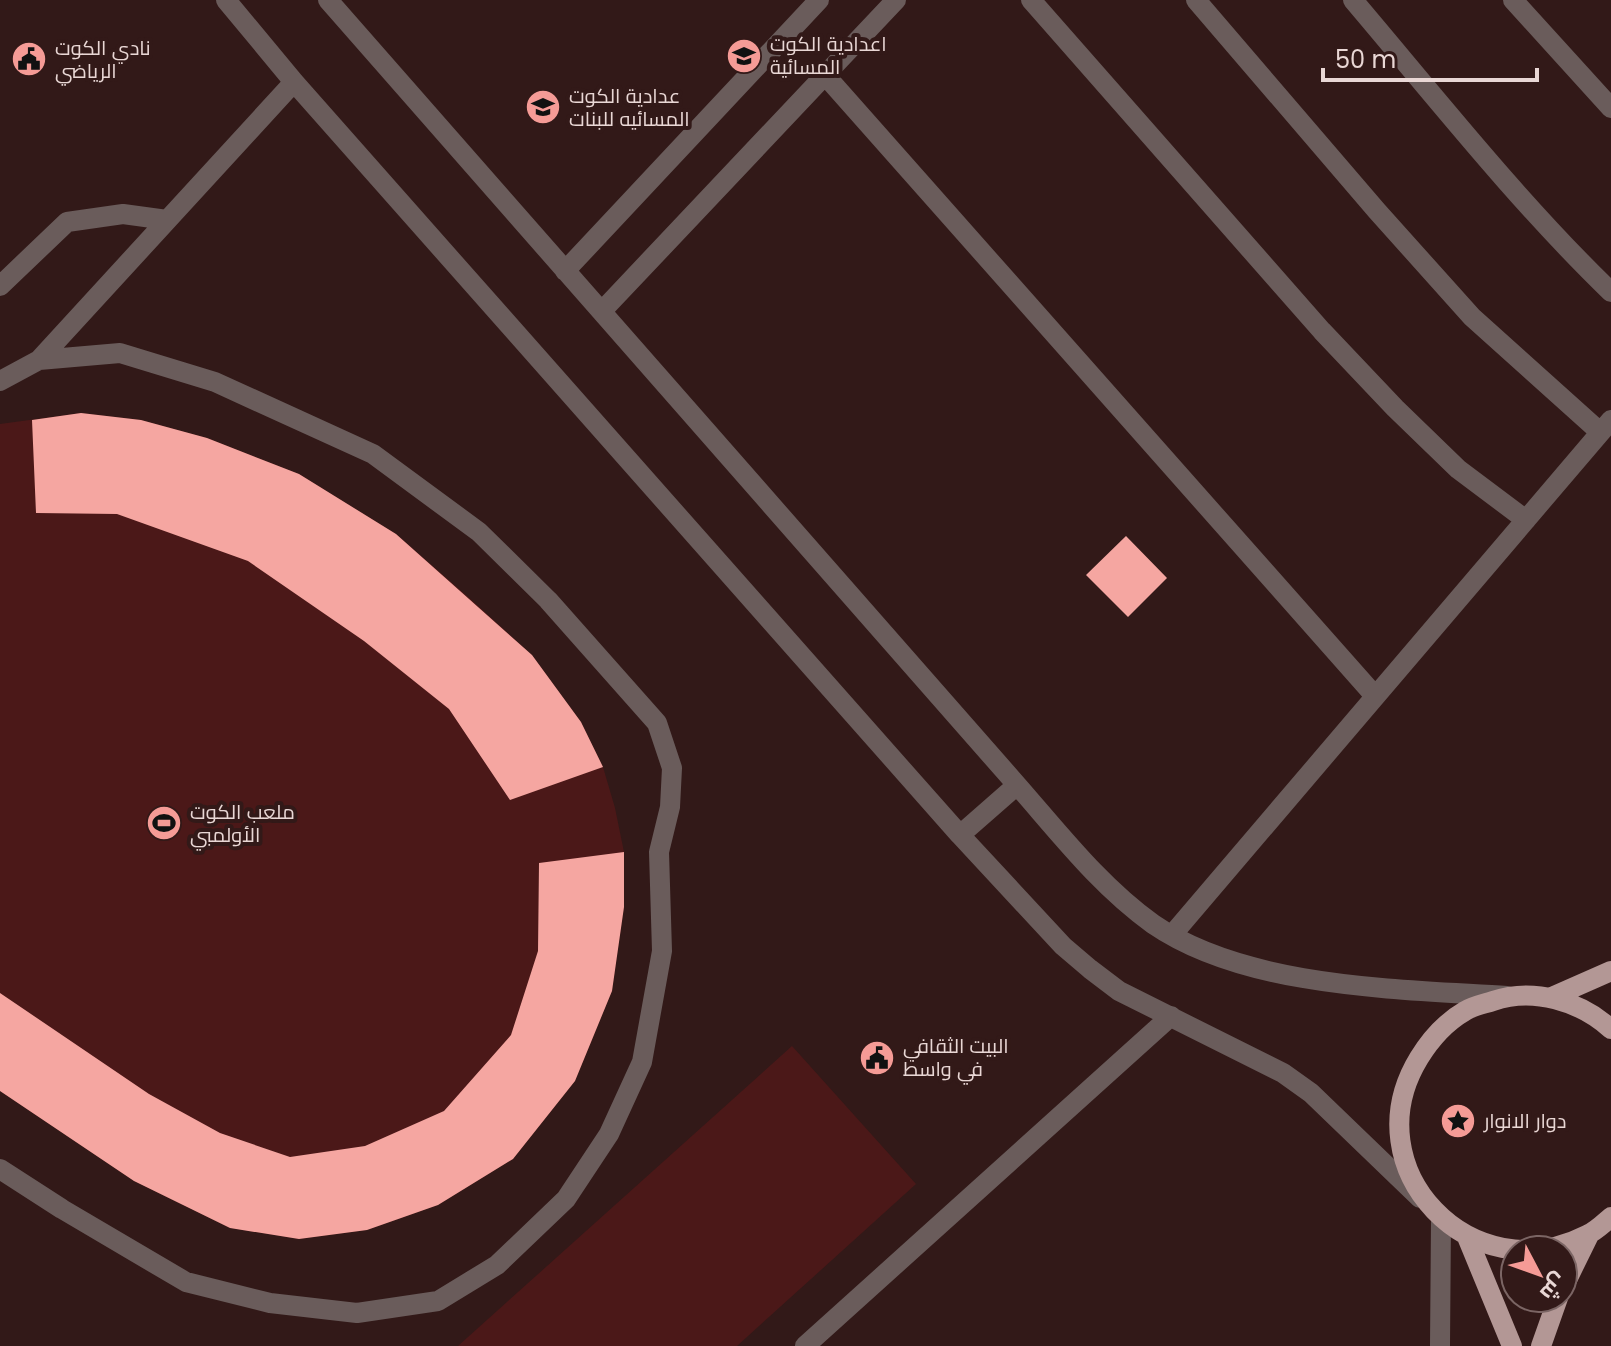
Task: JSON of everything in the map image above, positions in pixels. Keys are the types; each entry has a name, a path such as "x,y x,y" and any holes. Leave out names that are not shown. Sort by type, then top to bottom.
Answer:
{"main road":[{"path":"1552,997 1611,971"},
{"path":"1611,1029 1594,1014 1552,997 1507,996 1465,1011 1430,1039 1406,1078 1398,1122 1406,1167 1434,1212 1467,1237 1507,1250 1549,1249 1589,1235 1611,1217"},
{"path":"1579,1255 1589,1235"},
{"path":"1467,1237 1512,1346"},
{"path":"1541,1346 1552,1314"}],"street":[{"path":"226,0 294,82 960,835 1063,946 1119,991 1254,1057 1311,1093 1434,1212 1440,1346"},
{"path":"328,0 1017,785 1124,901 1172,935 1253,967 1298,977 1380,988 1507,996"},
{"path":"565,271 819,0"},
{"path":"602,311 896,0"},
{"path":"1031,0 1374,386 1458,469 1526,520"},
{"path":"1172,935 1606,426 1472,317 1196,0"},
{"path":"1353,0 1478,147 1611,292"},
{"path":"1513,0 1611,108"},
{"path":"825,75 1375,696"},
{"path":"0,381 39,360 294,82"},
{"path":"0,286 67,222 123,214 167,220"},
{"path":"0,1169 186,1282 270,1303 357,1313 438,1301 497,1265 566,1199 609,1134 642,1062 662,951 659,852 670,807 672,768 657,723 548,600 479,532 373,454 215,382 120,353 39,360"},
{"path":"960,835 1017,785"},
{"path":"805,1346 1171,1016"}],"shaded area":[{"name":"ملعب الكوت الأولمبي","path":"81,413 141,420 207,438 299,474 396,534 532,655 581,722 603,767 624,852 624,907 612,991 575,1081 513,1159 438,1205 367,1230 299,1239 230,1228 134,1181 0,1091 0,424"},
{"path":"792,1046 916,1184 737,1346 458,1346"}],"building":[{"path":"81,413 141,420 207,438 299,474 396,534 532,655 581,722 603,767 510,800 449,709 364,641 248,561 117,514 36,513 32,420"},
{"path":"1126,536 1167,578 1128,617 1086,575"},
{"path":"624,852 624,907 612,991 575,1081 513,1159 438,1205 367,1230 299,1239 230,1228 134,1181 0,1091 0,993 149,1094 220,1133 290,1157 365,1146 444,1111 511,1035 538,951 539,863"}],"place":[{"name":"اعدادية الكوت المسائية","path":"744,56"},
{"name":"نادي الكوت الرياضي","path":"29,59"},
{"name":"عدادية الكوت المسائيه للبنات","path":"543,107"},
{"name":"ملعب الكوت الأولمبي","path":"164,823"},
{"name":"البيت الثقافي في واسط","path":"877,1058"},
{"name":"دوار الانوار","path":"1458,1121"}]}
